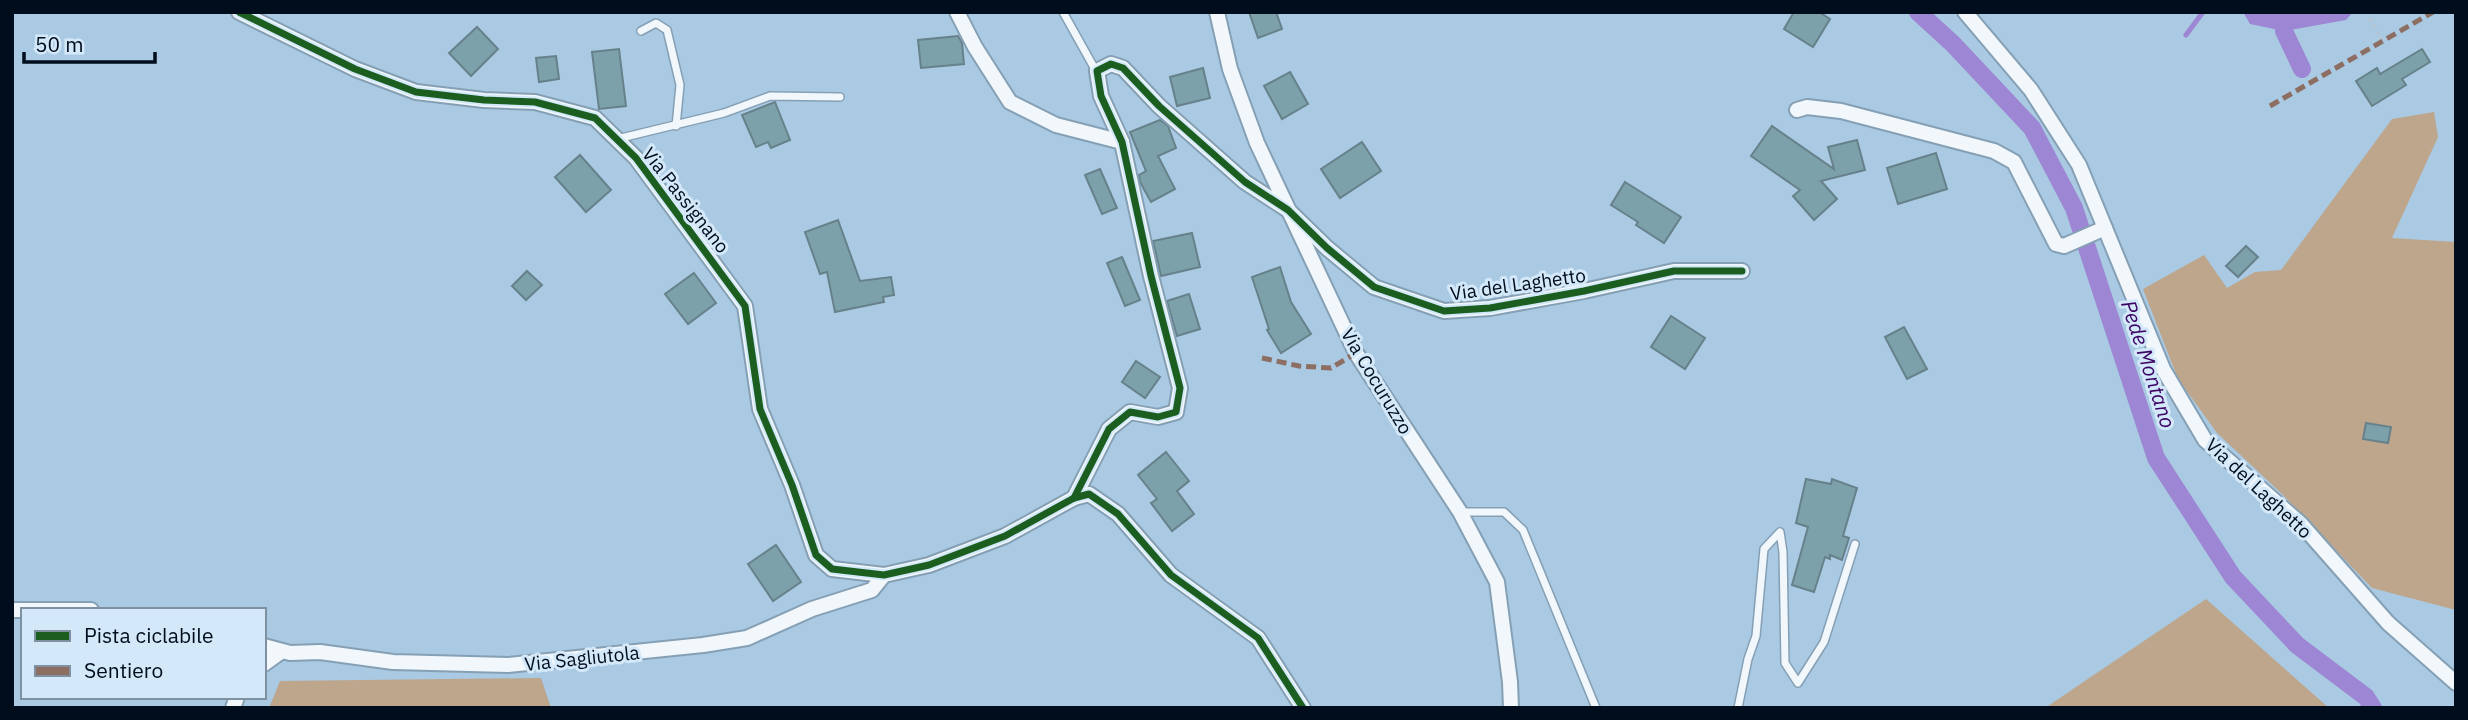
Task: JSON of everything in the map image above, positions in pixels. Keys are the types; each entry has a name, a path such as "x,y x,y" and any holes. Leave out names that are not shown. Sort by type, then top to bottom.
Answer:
{"street":[{"name":"Via Passignano","path":"239,12 355,69 416,92 484,100 535,102 595,118 636,158 745,306 760,409 792,485 816,555 832,569 884,575"},
{"path":"957,12 975,47 1010,102 1056,125 1122,142"},
{"name":"Via Cocuruzzo","path":"1217,12 1230,69 1257,143 1356,353 1460,512 1497,582 1511,708"},
{"name":"Via del Laghetto","path":"1965,12 2031,90 2079,165 2101,225 2163,369 2205,440 2301,524 2388,623 2456,683"},
{"path":"1074,498 1109,429 1130,412 1158,417 1176,412 1180,388 1151,276 1122,142 1101,96 1097,71 1111,64 1123,68 1159,106 1245,182 1288,210"},
{"path":"1797,110 1807,107 1841,111 1994,151 2014,162 2056,244 2064,246 2101,225"},
{"name":"Via del Laghetto","path":"1288,210 1327,248 1374,287 1444,311 1504,305 1674,271 1742,271"},
{"path":"884,575 929,565 1004,536 1074,498 1089,494 1118,514 1171,575 1258,638 1303,708"},
{"name":"Via Sagliutola","path":"266,647 290,653 320,652 393,662 508,666 703,645 747,638 812,609 872,590 884,575"},
{"path":"266,663 282,651"}],"lane":[{"path":"1063,12 1097,71"},
{"path":"641,31 656,23 667,30 680,85 676,126"},
{"path":"616,139 724,113 770,96 841,97"},
{"path":"1460,512 1504,512 1523,530 1596,708"},
{"path":"1738,708 1748,659 1756,636 1764,549 1780,532 1783,552 1785,663 1798,683 1824,642 1855,544"}],"path":[{"path":"2371,12 2371,20 2382,41"}],"shaded area":[{"path":"2243,12 2353,12 2346,20 2284,31 2250,24"},
{"path":"2434,112 2438,137 2392,238 2456,242 2456,610 2372,588 2282,494 2217,433 2178,379 2143,289 2204,255 2227,288 2255,272 2281,270 2392,119"},
{"path":"2206,599 2329,708 2045,708"},
{"path":"541,678 551,708 269,708 280,681"}],"building":[{"path":"1249,12 1276,12 1282,29 1258,38"},
{"path":"1794,12 1819,12 1830,19 1813,47 1784,29"},
{"path":"477,27 498,49 471,76 449,53"},
{"path":"958,36 962,43 964,64 921,68 918,40"},
{"path":"619,49 626,106 599,109 592,52"},
{"path":"2422,49 2430,62 2402,79 2406,85 2372,106 2356,81 2377,68 2380,74"},
{"path":"556,56 559,79 539,82 536,58"},
{"path":"1203,68 1210,98 1177,106 1170,77"},
{"path":"1290,72 1308,104 1282,119 1264,86"},
{"path":"775,102 790,140 771,148 768,142 756,147 742,115"},
{"path":"1160,120 1168,126 1176,148 1158,156 1175,189 1151,202 1140,182 1139,175 1146,171 1130,132"},
{"path":"1772,126 1834,169 1828,147 1857,140 1865,170 1821,181 1837,199 1814,220 1793,196 1800,190 1751,156"},
{"path":"1362,142 1381,171 1340,198 1321,169"},
{"path":"1936,153 1947,189 1898,204 1887,168"},
{"path":"580,155 611,190 586,212 555,177"},
{"path":"1100,169 1117,208 1102,214 1085,175"},
{"path":"1625,182 1681,217 1664,243 1611,205"},
{"path":"838,220 860,281 891,277 894,295 883,297 884,302 835,312 827,272 820,274 805,232"},
{"path":"1192,233 1200,267 1161,276 1153,241"},
{"path":"2246,246 2258,257 2238,277 2226,266"},
{"path":"1122,257 1140,300 1125,306 1107,263"},
{"path":"1280,267 1291,302 1311,334 1281,353 1267,330 1269,329 1252,277"},
{"path":"527,271 542,285 526,300 512,286"},
{"path":"694,273 716,303 688,324 665,294"},
{"path":"1189,294 1200,329 1177,336 1167,301"},
{"path":"1671,316 1705,338 1685,369 1651,347"},
{"path":"1904,327 1927,369 1907,379 1885,337"},
{"path":"1136,361 1160,377 1145,398 1122,382"},
{"path":"2366,423 2391,427 2388,443 2363,439"},
{"path":"1166,452 1189,481 1177,491 1194,514 1172,531 1151,503 1157,499 1138,475"},
{"path":"1806,479 1831,484 1832,479 1857,488 1843,536 1849,538 1842,560 1830,555 1830,559 1825,557 1814,592 1792,585 1808,527 1796,523"},
{"path":"776,545 801,582 773,601 748,564"}],"waterway":[{"name":"Pede Montano","path":"1918,12 1953,44 2032,128 2074,208 2156,458 2233,577 2297,645 2366,697 2373,708"},
{"path":"2186,35 2203,12"},
{"path":"2284,31 2302,69"}],"marked path":[{"path":"2270,106 2433,12"},
{"path":"1262,358 1299,366 1331,368 1356,353"}],"cycle path":[{"path":"239,12 355,69 416,92 484,100 535,102 595,118 636,158 745,306 760,409 792,485 816,555 832,569 884,575 929,565 1005,536 1074,498 1089,494 1118,514 1171,575 1258,638 1303,708"},
{"path":"1074,498 1109,429 1130,412 1158,417 1176,412 1180,388 1151,276 1122,142 1101,96 1097,71 1111,64 1123,68 1159,106 1245,182 1288,210 1327,248 1374,287 1444,311 1490,308 1674,271 1742,271"}]}
